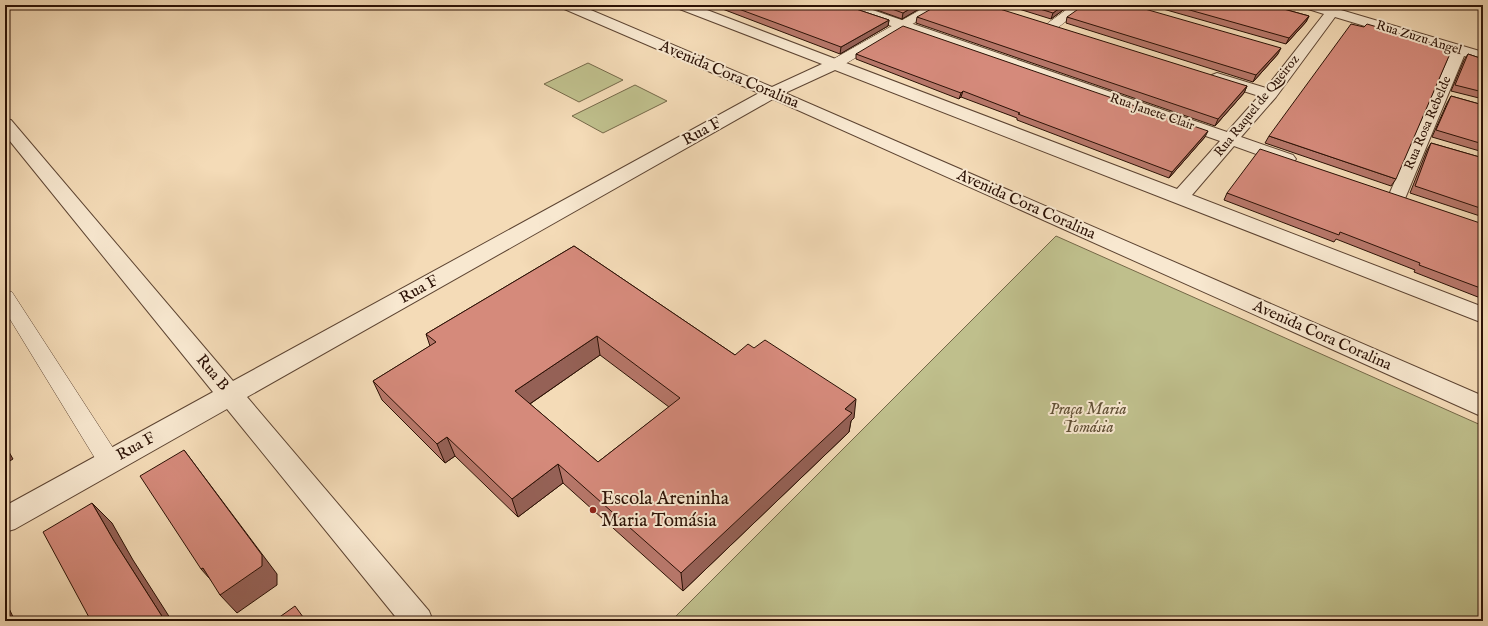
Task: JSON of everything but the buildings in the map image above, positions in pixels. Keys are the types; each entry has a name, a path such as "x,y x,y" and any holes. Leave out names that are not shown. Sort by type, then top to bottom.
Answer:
{"street":[{"name":"Avenida Cora Coralina","path":"567,5 1483,407"},
{"path":"682,5 1483,315"},
{"name":"Rua Janete Clair","path":"845,5 1300,163"},
{"name":"Rua Zuzu Angel","path":"1306,10 1483,57"},
{"name":"Rua Raquel de Queiroz","path":"1179,198 1232,140 1270,94 1293,52 1328,16"},
{"path":"1037,21 1067,30"},
{"name":"Rua Rosa Rebelde","path":"1397,197 1428,143 1448,96 1459,50"},
{"name":"Rua F","path":"5,520 772,94 835,64"},
{"path":"1202,73 1270,94"},
{"name":"Rua B","path":"5,124 418,621"}],"lane":[{"path":"835,64 937,5"},
{"path":"1052,26 1080,5"},
{"path":"5,296 109,461"}],"green space":[{"path":"588,63 623,80 579,102 544,84"},
{"path":"635,85 667,101 603,133 572,116"},
{"name":"Praça Maria Tomásia","path":"1056,236 1483,426 1483,621 671,621"}],"place":[{"name":"Escola Areninha Maria Tomásia","path":"593,510"}]}
